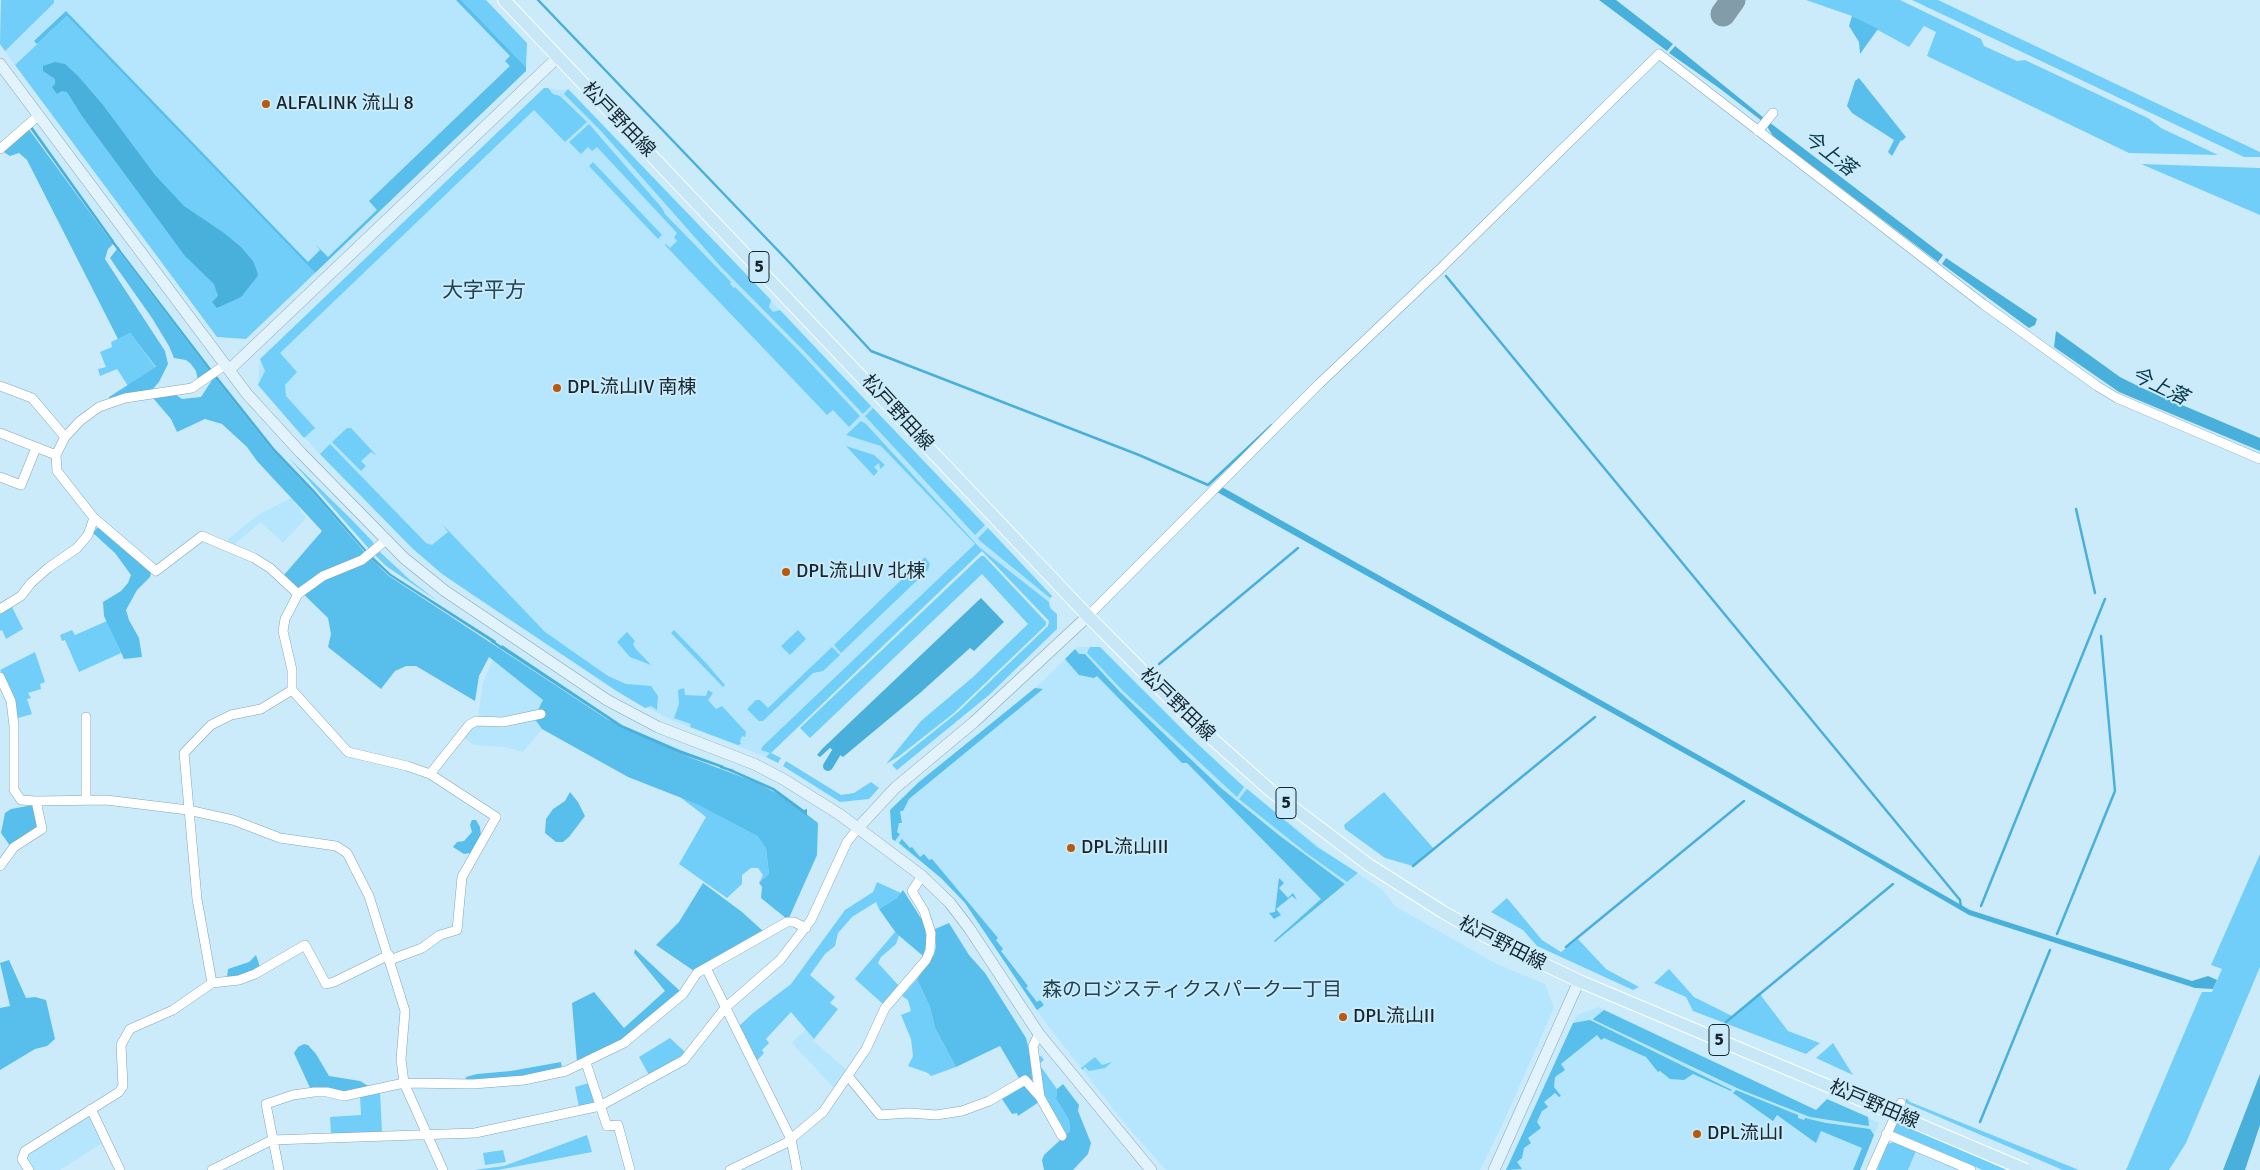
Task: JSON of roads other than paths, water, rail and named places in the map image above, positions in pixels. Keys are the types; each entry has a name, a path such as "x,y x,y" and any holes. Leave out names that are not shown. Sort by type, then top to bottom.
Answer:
{"main road":[{"name":"松戸野田線","path":"504,0 1088,616 1190,719 1270,791 1369,865 1449,916 1512,950 1579,981 2026,1170"}],"street":[{"path":"212,1170 272,1140 475,1134 600,1106 684,1060 725,1008 780,960 806,928 847,842 896,788 974,722 1088,616 1312,391 1659,54 1760,128 1983,304 2097,386 2117,398 2260,459"},
{"path":"298,594 270,568 254,558 202,536 156,571 94,518 57,472 56,455 65,437 90,414 108,403 125,398 192,388 213,374 227,368 558,57"},
{"path":"0,64 227,368 267,416 404,558 445,592 606,700 658,727 754,764 783,779 858,828 922,876 950,904 969,928 1039,1034 1151,1170"},
{"path":"1760,128 1771,115"},
{"path":"0,149 38,116"},
{"path":"0,386 32,398 65,437"},
{"path":"0,433 56,455"},
{"path":"0,477 21,485 36,448"},
{"path":"0,609 21,596 31,583 48,568 76,548 88,535 94,518"},
{"path":"29,1170 22,1159 25,1152 119,1092 123,1086 121,1045 130,1029 173,1010 212,982 239,980 255,974 305,945 321,979 326,984 389,958 422,948 440,935 457,930 462,877 496,817 430,774 348,752 292,690 292,670 283,631 285,620 298,594 323,576 354,565 386,540"},
{"path":"0,677 11,701 13,713 14,790 21,800 36,802 106,800 188,810 233,820 280,838 343,849 354,864 369,896 406,1012 401,1058 404,1083 429,1135 443,1170"},
{"path":"212,982 197,899 184,753 211,726 231,715 261,709 292,690"},
{"path":"430,774 469,725 476,721 495,723 540,714"},
{"path":"86,718 86,800"},
{"path":"0,866 14,847 42,829 36,802"},
{"path":"730,1170 790,1139 823,1112 866,1049 885,1008 926,960 930,951 931,933 929,924 912,891 922,876"},
{"path":"279,1170 266,1104 294,1095 327,1092 344,1096 404,1083 473,1084 524,1080 566,1071 624,1043 683,994 697,973 787,922 794,922 806,928"},
{"path":"706,968 790,1139 797,1170"},
{"path":"1494,1170 1579,981"},
{"path":"1039,1034 1033,1046 1040,1097"},
{"path":"586,1062 608,1126 618,1124 630,1170"},
{"path":"848,1076 880,1115 909,1114 936,1116 962,1111 989,1101 1025,1080 1040,1097 1062,1136"},
{"path":"1871,1170 1901,1103"},
{"path":"91,1109 120,1170"},
{"path":"1886,1134 1971,1170"}],"waterway":[{"path":"538,0 788,261 871,351 1139,455 1208,485 1272,425"},
{"path":"112,241 119,250"},
{"path":"1446,276 1960,900 1961,907"},
{"path":"2076,509 2095,593"},
{"path":"1159,664 1298,548"},
{"path":"1981,906 2105,599"},
{"path":"2057,934 2115,791 2101,636"},
{"path":"492,641 502,648"},
{"path":"1413,866 1595,717"},
{"path":"828,766 836,753"},
{"path":"721,767 733,771"},
{"path":"1566,947 1744,801"},
{"path":"1726,1022 1893,884"},
{"path":"1980,1122 2050,950"}],"place":[{"name":"ALFALINK 流山 8","path":"266,104"},
{"name":"DPL流山IV 南棟","path":"557,388"},
{"name":"DPL流山IV 北棟","path":"786,572"},
{"name":"DPL流山III","path":"1071,848"},
{"name":"DPL流山II","path":"1343,1017"},
{"name":"DPL流山I","path":"1697,1134"}],"district":[{"name":"大字平方","path":"484,291"},
{"name":"森のロジスティクスパーク一丁目","path":"1192,991"}],"water label":[{"name":"今上落","path":"1829,154"},
{"name":"今上落","path":"2159,387"}]}
